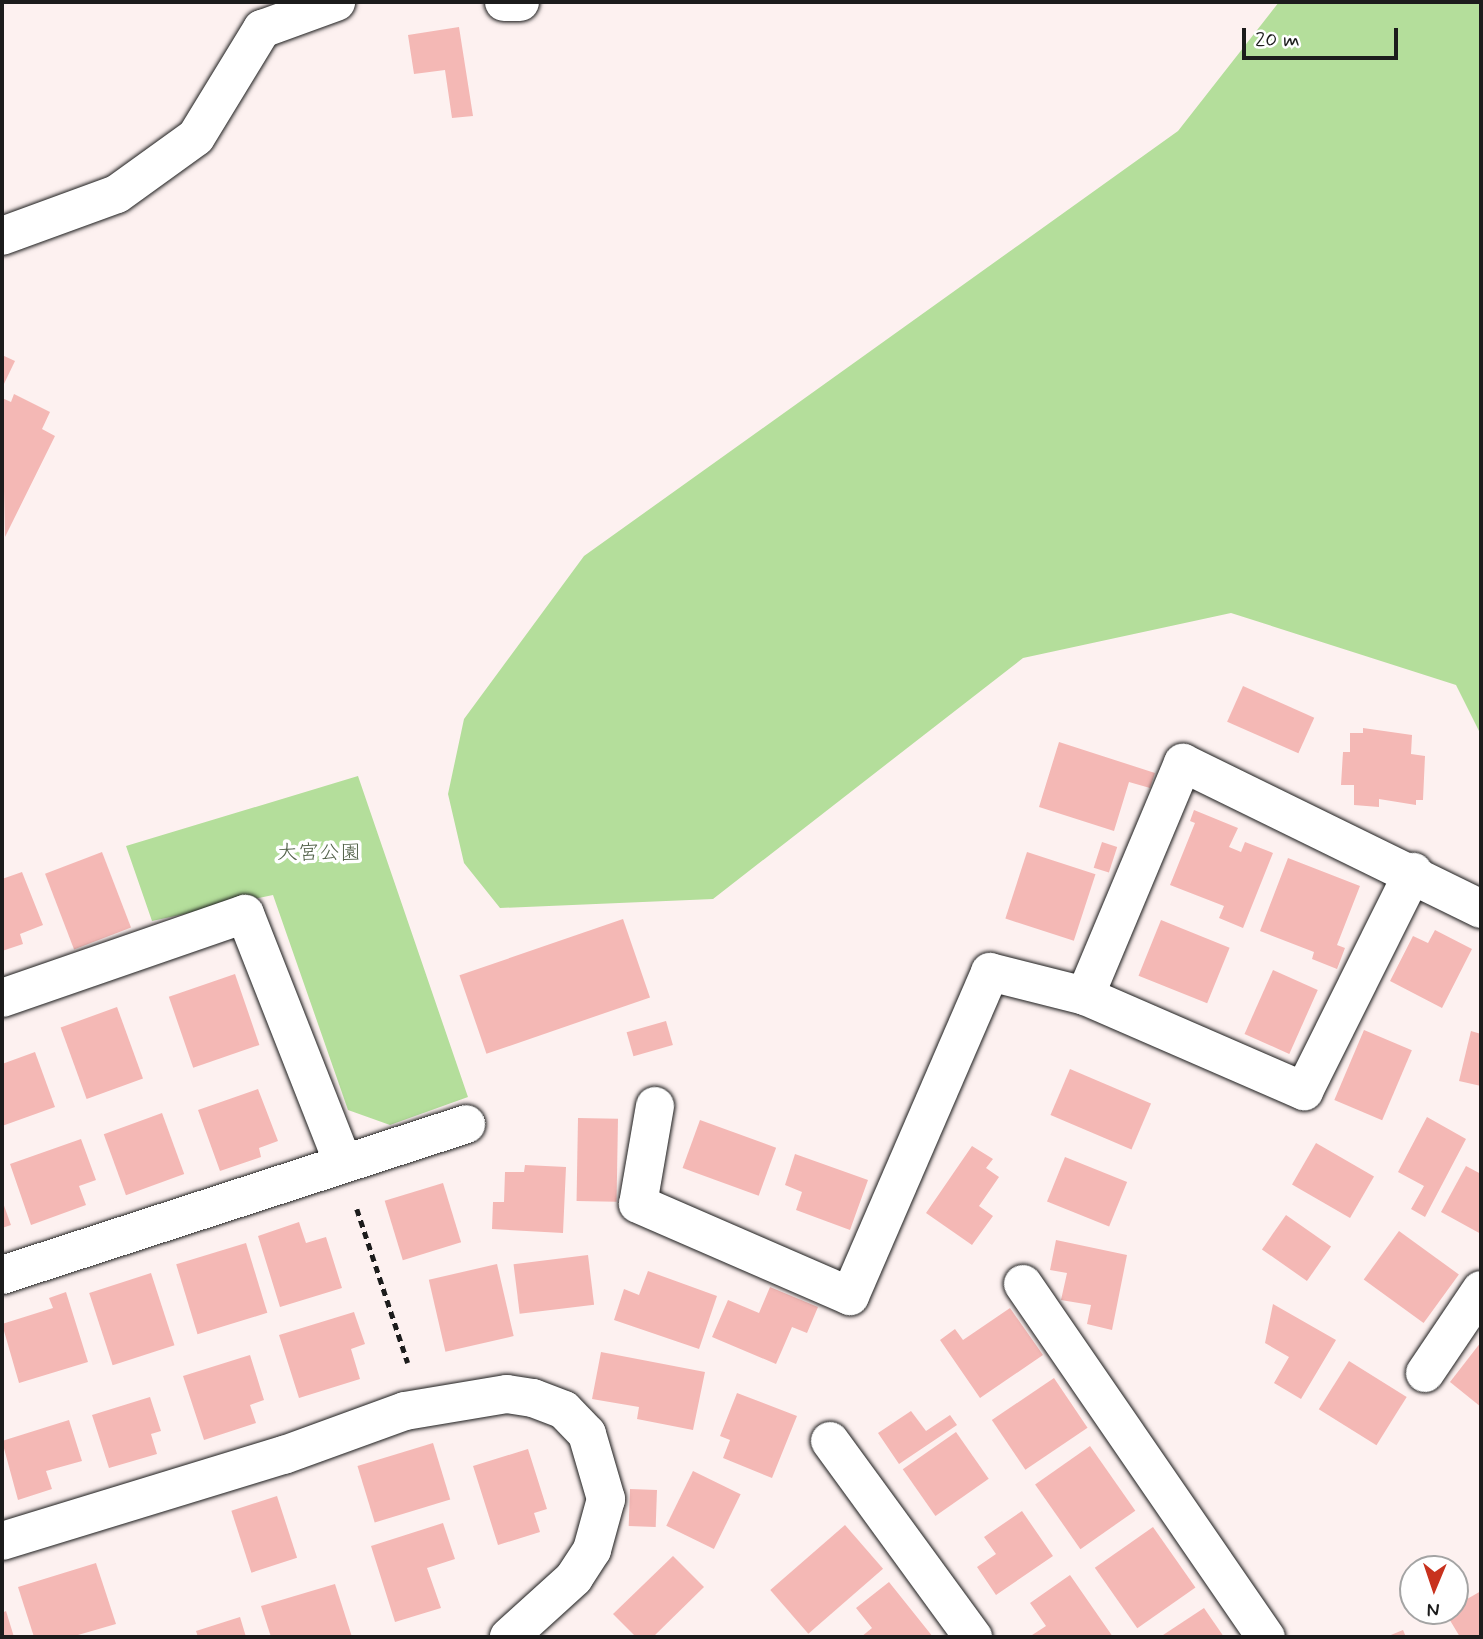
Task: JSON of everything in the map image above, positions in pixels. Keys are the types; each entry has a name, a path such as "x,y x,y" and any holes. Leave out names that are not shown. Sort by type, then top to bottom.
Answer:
{"street":[{"path":"2,236 117,194 196,137 262,29 336,2"},
{"path":"504,2 520,2"},
{"path":"1085,996 1183,763 1413,872 1481,909"},
{"path":"655,1106 638,1204 850,1296 990,972 1085,996 1304,1091 1413,872"},
{"path":"2,998 245,914 343,1163"},
{"path":"2,1275 466,1124"},
{"path":"1023,1284 1266,1637"},
{"path":"1425,1373 1481,1290"},
{"path":"2,1541 422,1408 507,1394 533,1398 564,1410 587,1434 606,1499 592,1550 556,1597 509,1637"},
{"path":"830,1441 974,1637"}],"path":[{"path":"343,1163 422,1408"}],"green space":[{"path":"1279,2 1481,2 1481,735 1456,685 1231,613 1023,658 713,899 500,908 464,863 448,794 464,719 584,556 1178,131"},
{"name":"大宮公園","path":"358,776 468,1097 390,1125 348,1110 273,895 152,921 126,846"}],"building":[{"path":"459,27 473,116 452,118 445,70 414,74 408,35"},
{"path":"2,355 15,361 2,388"},
{"path":"14,394 50,412 42,429 55,436 5,537 2,398 11,402"},
{"path":"1243,686 1314,718 1298,753 1227,722"},
{"path":"1363,728 1412,735 1411,754 1425,756 1423,800 1416,800 1416,805 1379,799 1379,807 1354,805 1354,785 1341,785 1343,752 1350,752 1350,733 1363,733"},
{"path":"1059,742 1155,773 1150,788 1129,782 1114,831 1039,807"},
{"path":"1194,810 1238,828 1229,847 1241,852 1245,842 1273,853 1243,928 1219,918 1224,906 1170,885 1195,823 1190,821"},
{"path":"1102,842 1117,847 1109,873 1094,868"},
{"path":"102,852 131,928 74,949 45,874"},
{"path":"1027,852 1095,874 1074,941 1005,919"},
{"path":"1288,858 1360,886 1337,945 1345,948 1337,969 1312,959 1314,952 1260,931"},
{"path":"22,872 43,925 20,934 23,944 2,951 2,879"},
{"path":"623,919 650,997 486,1054 459,975"},
{"path":"1161,920 1230,948 1207,1003 1139,976"},
{"path":"1435,930 1472,949 1442,1008 1390,981 1413,936 1428,943"},
{"path":"1273,970 1318,990 1289,1054 1245,1034"},
{"path":"235,974 259,1045 193,1068 169,997"},
{"path":"117,1007 143,1078 87,1099 61,1028"},
{"path":"666,1021 673,1045 633,1056 627,1032"},
{"path":"1364,1030 1412,1050 1382,1120 1334,1100"},
{"path":"1471,1031 1481,1034 1481,1086 1459,1081"},
{"path":"35,1052 55,1107 2,1126 2,1064"},
{"path":"1070,1069 1151,1103 1131,1149 1050,1115"},
{"path":"258,1089 278,1141 259,1148 261,1157 220,1171 198,1110"},
{"path":"162,1113 184,1174 126,1195 104,1134"},
{"path":"1427,1117 1466,1139 1425,1217 1411,1209 1424,1186 1398,1172"},
{"path":"578,1118 618,1119 617,1202 577,1201"},
{"path":"700,1120 776,1148 759,1196 683,1168"},
{"path":"81,1139 96,1180 79,1186 86,1205 31,1225 10,1164"},
{"path":"1316,1143 1374,1176 1350,1218 1292,1185"},
{"path":"972,1146 993,1159 986,1168 999,1177 979,1206 993,1216 972,1245 926,1213"},
{"path":"795,1154 868,1180 850,1230 796,1210 802,1192 785,1185"},
{"path":"1065,1157 1127,1182 1109,1227 1047,1202"},
{"path":"525,1165 566,1167 563,1233 492,1229 493,1202 504,1202 505,1172 524,1172"},
{"path":"1466,1166 1481,1174 1481,1234 1441,1212"},
{"path":"443,1183 461,1242 403,1260 385,1201"},
{"path":"2,1200 11,1225 2,1228"},
{"path":"1286,1215 1331,1247 1307,1281 1262,1249"},
{"path":"299,1222 306,1243 326,1237 342,1288 280,1307 258,1236"},
{"path":"1399,1231 1459,1274 1424,1323 1364,1280"},
{"path":"1056,1240 1127,1255 1112,1330 1087,1324 1091,1305 1061,1300 1067,1273 1050,1270"},
{"path":"246,1243 267,1313 198,1334 176,1264"},
{"path":"588,1255 594,1305 520,1314 514,1264"},
{"path":"497,1264 514,1336 445,1352 429,1280"},
{"path":"648,1271 717,1296 699,1349 614,1320 624,1289 639,1295"},
{"path":"151,1273 174,1345 113,1365 89,1293"},
{"path":"770,1287 818,1307 807,1333 792,1327 776,1364 712,1337 728,1300 759,1313"},
{"path":"66,1292 88,1362 19,1383 2,1324 53,1308 49,1298"},
{"path":"1273,1304 1336,1340 1301,1399 1274,1383 1289,1357 1265,1343"},
{"path":"1010,1308 1043,1355 980,1398 940,1340 955,1329 963,1340"},
{"path":"354,1312 365,1344 351,1349 360,1379 299,1398 279,1335"},
{"path":"1481,1342 1481,1407 1450,1382"},
{"path":"601,1352 705,1372 693,1430 637,1419 639,1407 592,1399"},
{"path":"250,1355 264,1400 250,1405 256,1423 204,1440 183,1376"},
{"path":"1349,1361 1407,1397 1376,1445 1319,1409"},
{"path":"1054,1378 1088,1428 1025,1470 992,1420"},
{"path":"737,1393 797,1416 772,1478 723,1458 730,1440 720,1436"},
{"path":"150,1397 161,1431 151,1434 157,1454 109,1468 92,1415"},
{"path":"911,1411 926,1431 950,1415 957,1425 899,1464 878,1433"},
{"path":"69,1420 82,1461 46,1471 52,1489 18,1500 2,1441"},
{"path":"956,1432 989,1479 935,1516 903,1469"},
{"path":"433,1443 450,1499 375,1523 357,1466"},
{"path":"1090,1446 1135,1511 1080,1549 1035,1484"},
{"path":"528,1449 547,1509 534,1513 540,1532 498,1545 473,1466"},
{"path":"693,1471 741,1494 714,1549 666,1526"},
{"path":"630,1489 657,1490 656,1527 629,1526"},
{"path":"277,1496 297,1558 251,1573 231,1511"},
{"path":"1022,1511 1053,1556 996,1595 977,1567 996,1554 984,1537"},
{"path":"443,1523 455,1559 427,1568 441,1608 395,1622 371,1546"},
{"path":"845,1525 883,1569 808,1634 770,1590"},
{"path":"1153,1527 1195,1588 1137,1628 1095,1568"},
{"path":"673,1556 704,1587 653,1637 636,1637 613,1614"},
{"path":"96,1563 116,1624 71,1637 34,1637 18,1587"},
{"path":"1070,1575 1113,1637 1029,1637 1046,1626 1030,1603"},
{"path":"889,1582 933,1637 861,1637 872,1628 856,1608"},
{"path":"335,1584 352,1637 271,1637 261,1606"},
{"path":"1481,1591 1481,1637 1460,1637 1453,1625 1469,1625 1469,1598"},
{"path":"1204,1608 1224,1637 1160,1637"},
{"path":"6,1611 14,1637 2,1637 2,1613"},
{"path":"240,1617 246,1637 198,1637 196,1631"},
{"path":"1403,1630 1406,1637 1386,1637"}]}
